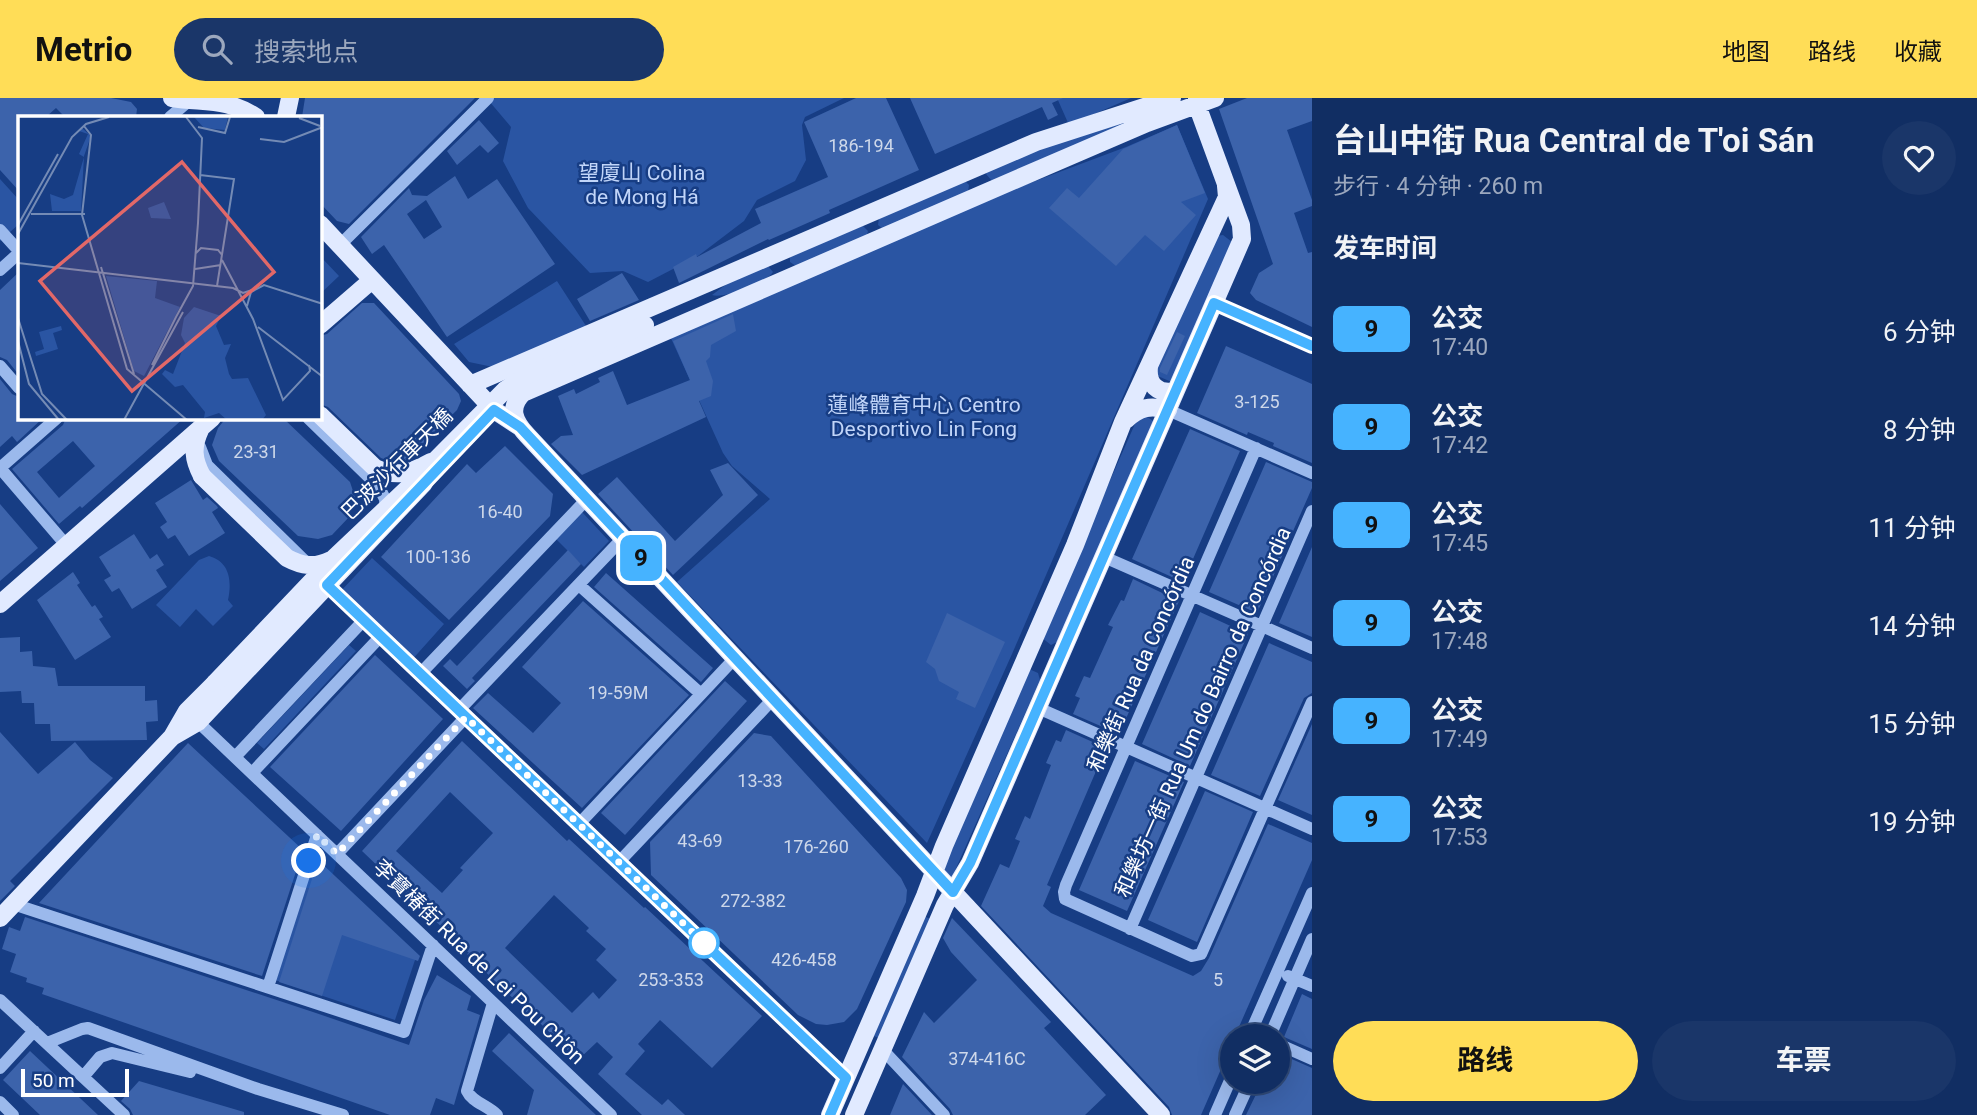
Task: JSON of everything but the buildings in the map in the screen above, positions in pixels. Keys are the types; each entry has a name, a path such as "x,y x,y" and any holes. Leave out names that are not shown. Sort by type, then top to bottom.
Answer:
{"main road":[{"path":"286,116 290,98"},
{"path":"468,382 1036,142 1172,98"},
{"path":"1161,1115 520,427 515,420 514,405 523,393 1197,101 1215,98"},
{"path":"195,99 233,103 254,116"},
{"path":"853,1115 945,905 970,863 1241,241 1241,225 1197,101"},
{"path":"966,172 976,176 981,183 978,196"},
{"path":"830,1115 1075,545 1123,422 1227,197 1226,183"},
{"path":"872,213 871,227 884,237"},
{"path":"322,226 494,410 520,427"},
{"path":"1213,229 1226,228 1238,235 1241,241"},
{"path":"782,251 779,259 781,266 793,276"},
{"path":"645,325 728,274"},
{"path":"322,323 372,280"},
{"path":"645,325 741,300"},
{"name":"巴波沙行車天橋","path":"172,737 187,712 334,558 505,390 526,376 645,325"},
{"path":"1149,367 1149,380 1153,385 1164,392 1175,391"},
{"path":"1123,422 1144,408 1168,410"},
{"path":"0,918 172,737 198,722 494,410"},
{"path":"322,417 375,468 386,473 411,473 434,461"},
{"path":"206,424 195,440 196,465 202,476 287,558 311,566 334,558"},
{"path":"0,604 206,424"},
{"path":"1035,636 1044,647 1063,649"},
{"path":"855,1058 885,1043"}],"street":[{"path":"340,246 488,98"},
{"path":"171,116 195,99"},
{"path":"0,230 18,251"},
{"path":"0,270 18,253"},
{"path":"1214,303 1312,346"},
{"path":"0,366 18,387"},
{"path":"1168,410 1312,473"},
{"path":"52,420 0,468 67,546"},
{"path":"309,420 379,487 385,499 383,526"},
{"path":"206,424 199,442 207,465 293,548 327,585 846,1078"},
{"name":"和樂街 Rua da Concórdia","path":"1130,929 1068,901 1064,896 1066,884 1256,448"},
{"path":"421,674 587,499"},
{"name":"和樂坊一街 Rua Um do Bairro da Concórdia","path":"1130,929 1312,511"},
{"path":"337,854 623,538"},
{"path":"1104,557 1312,648"},
{"path":"579,585 701,694"},
{"path":"235,757 364,620"},
{"path":"252,773 381,636"},
{"path":"579,824 735,658"},
{"path":"619,862 773,699"},
{"path":"1130,929 1192,956 1198,956 1204,950 1312,702"},
{"path":"1038,708 1312,829"},
{"name":"李寶椿街 Rua de Lei Pou Ch'ôn","path":"198,722 611,1115"},
{"path":"268,987 317,835"},
{"path":"1255,1024 1312,893"},
{"path":"13,904 404,1031 433,945"},
{"path":"1275,1024 1312,939"},
{"path":"1278,971 1312,986"},
{"path":"0,1000 124,1115"},
{"path":"493,1003 467,1087 468,1095 478,1109 497,1115"},
{"path":"47,1043 88,1028 258,1089 343,1115"},
{"path":"0,1068 34,1031"},
{"path":"885,1043 944,1115"},
{"path":"1290,1049 1312,1059"},
{"path":"83,1077 100,1058 112,1053 258,1089"},
{"path":"820,1053 834,1058 855,1058"},
{"path":"1215,1115 1224,1094"},
{"path":"1235,1115 1245,1094"},
{"path":"0,1102 13,1115"}],"green space":[{"name":"望廈山 Colina de Mong Há","path":"491,98 844,98 805,117 802,125 806,160 795,181 757,200 744,221 698,256 648,282 623,271 590,273 528,208 503,161 511,127 489,101"},
{"path":"1057,98 1131,98 1069,125"},
{"path":"1130,121 992,181 986,174 987,170 1031,150"},
{"name":"蓮峰體育中心 Centro Desportivo Lin Fong","path":"1177,125 1208,199 1012,654 927,843 677,582 770,499 732,466 723,453 670,336 985,200"},
{"path":"0,179 18,199 18,225 0,241"},
{"path":"965,181 969,185 968,192 883,229 878,225 879,218"},
{"path":"863,226 868,231 867,235 796,266 790,262 790,255"},
{"path":"1223,235 1232,242 1174,383 1153,374 1216,236"},
{"path":"322,258 339,276 322,292"},
{"path":"768,266 773,272 754,285 726,295 712,295 732,280"},
{"path":"557,281 588,329 493,367 469,362 454,344"},
{"path":"1144,415 1155,422 1057,642 1051,645 1041,637 1138,417"},
{"path":"582,512 609,541 584,567 556,539"},
{"path":"209,556 221,563 228,573 228,600 233,606 213,626 196,609 180,627 156,605 199,560"},
{"path":"372,558 444,624 410,662 338,594"},
{"path":"349,645 356,651 264,749 257,743"},
{"path":"1029,669 1038,673 1040,680 950,878 940,873"},
{"path":"315,858 417,954 395,1020 275,980"},
{"path":"923,916 931,919 879,1038 871,1035"}],"bus line":[{"name":"9","path":"830,1115 846,1078 327,585 494,410 520,427 953,892 970,863 1214,303 1312,346"}],"route":[{"path":"309,861 317,835 337,854 466,717 704,943"}]}
